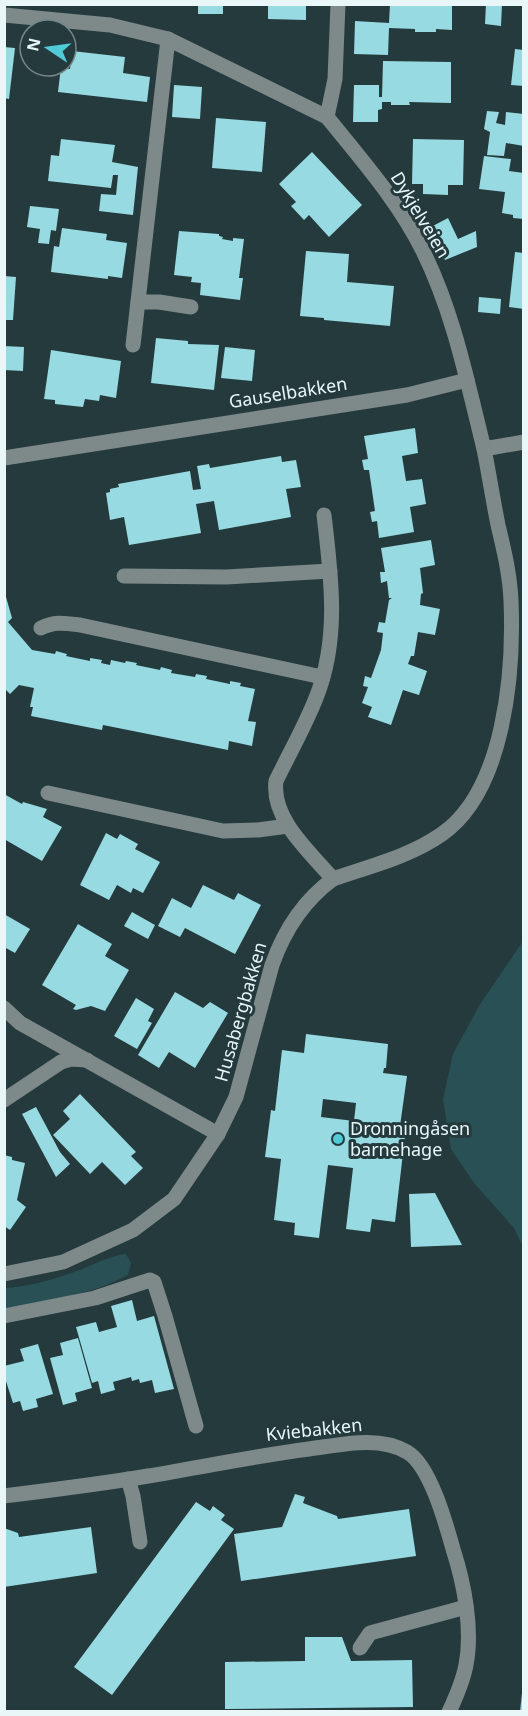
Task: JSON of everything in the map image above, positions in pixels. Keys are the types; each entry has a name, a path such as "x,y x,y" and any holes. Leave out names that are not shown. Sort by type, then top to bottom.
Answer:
{"street":[{"path":"327,117 335,79 338,4"},
{"name":"Dykjelveien","path":"4,15 110,25 168,39 327,117 394,203 423,250 458,339 467,380"},
{"path":"133,345 168,39"},
{"path":"138,302 159,302 191,307"},
{"path":"467,380 484,448 524,442"},
{"name":"Gauselbakken","path":"4,458 407,394 467,380"},
{"name":"Husabergbakken","path":"4,1274 63,1262 133,1230 174,1199 219,1134 236,1097 279,945 299,911 316,891 333,879 413,852 444,833 470,806 488,771 505,712 510,675 511,600 507,561 484,448"},
{"path":"324,515 330,571 332,625 317,698 276,781 276,800 288,826 333,879"},
{"path":"124,576 226,577 330,571"},
{"path":"40,628 58,622 80,625 322,677"},
{"path":"48,793 223,831 288,826"},
{"path":"4,1008 20,1023 219,1134"},
{"path":"4,1100 61,1062 71,1059 87,1060"},
{"path":"4,1316 95,1298 150,1280 154,1282 196,1426"},
{"name":"Kviebakken","path":"4,1496 128,1479 254,1456 350,1443 386,1444 409,1452 417,1461 439,1500 461,1577 466,1607 467,1664 449,1712"},
{"path":"128,1479 140,1542"},
{"path":"360,1648 370,1633 466,1607"}],"shaded area":[{"path":"523,941 523,1247 514,1228 474,1183 451,1149 443,1099 453,1054 479,1006"},
{"path":"126,1254 131,1263 128,1275 114,1282 68,1296 5,1309 5,1288 50,1280"}],"building":[{"path":"198,4 223,4 223,14 198,14"},
{"path":"268,4 306,4 306,20 268,19"},
{"path":"390,4 452,4 452,30 436,29 436,32 415,32 415,29 389,28 388,55 354,54 355,21 389,23"},
{"path":"486,4 502,4 501,26 485,24"},
{"path":"4,47 15,48 9,99 4,98"},
{"path":"515,49 524,50 524,86 511,85"},
{"path":"78,52 125,57 123,73 150,77 147,102 58,92 60,78 78,78"},
{"path":"383,61 451,62 451,103 409,102 410,105 391,105 391,102 382,102 382,109 378,110 378,122 353,122 354,85 379,85 379,97 382,97"},
{"path":"174,85 202,87 200,119 172,117"},
{"path":"487,111 499,112 496,123 505,125 506,112 524,114 524,146 506,143 504,156 487,155 490,132 484,129"},
{"path":"216,118 266,122 262,172 212,168"},
{"path":"61,139 115,145 112,162 138,167 133,215 99,211 101,194 116,195 118,175 113,175 111,188 48,181 51,155 59,156"},
{"path":"413,139 464,140 463,185 448,185 448,195 423,194 423,184 412,184"},
{"path":"312,152 362,205 329,237 309,215 304,220 291,206 296,202 279,184"},
{"path":"484,156 511,159 509,171 524,173 524,219 513,218 513,215 502,213 505,192 479,189"},
{"path":"30,206 59,209 56,231 51,230 49,244 38,243 40,229 27,227"},
{"path":"448,218 458,239 476,231 477,247 445,260 429,228"},
{"path":"62,228 107,234 106,240 127,243 122,278 108,276 108,279 51,272 54,246 59,247"},
{"path":"179,231 219,234 223,237 222,239 233,241 233,238 244,239 239,278 243,278 240,300 200,295 201,283 191,282 192,277 174,275"},
{"path":"306,251 349,254 347,282 394,286 390,326 300,316"},
{"path":"515,252 524,253 524,309 509,307"},
{"path":"4,276 16,277 13,320 4,320"},
{"path":"479,297 501,299 500,314 478,312"},
{"path":"156,338 188,341 188,344 219,345 214,390 151,383"},
{"path":"4,346 24,347 23,371 4,370"},
{"path":"225,347 255,350 252,381 221,378"},
{"path":"51,350 121,361 116,398 100,395 99,401 85,399 83,407 55,404 55,400 44,399"},
{"path":"415,428 418,453 402,456 406,481 422,479 426,504 410,507 414,532 379,538 377,521 372,522 370,512 375,511 369,470 364,470 362,460 368,459 364,436"},
{"path":"281,456 282,462 296,460 301,487 286,489 291,517 219,530 214,501 196,504 201,533 129,545 124,517 110,520 106,493 110,492 110,489 119,487 118,484 190,471 193,490 201,489 197,466 209,464 210,468"},
{"path":"431,540 435,565 420,568 423,593 420,605 440,609 435,635 418,632 414,656 411,656 408,664 427,671 419,695 403,690 391,725 368,717 372,707 362,703 368,687 363,686 365,676 371,678 381,650 383,633 377,632 379,622 385,623 389,600 392,598 389,598 387,581 381,583 380,572 385,572 381,548"},
{"path":"4,590 12,618 8,622 32,650 55,654 56,651 67,654 66,656 90,661 90,658 102,660 101,663 110,665 111,660 137,663 136,665 160,670 161,667 172,670 171,673 195,677 196,674 207,676 206,679 230,684 230,681 241,683 240,686 255,689 248,721 256,722 252,746 229,741 228,750 103,725 102,730 31,716 33,707 30,707 34,688 19,685 10,694 6,690 4,692"},
{"path":"4,794 22,804 23,802 47,809 43,817 62,827 42,861 4,839"},
{"path":"106,833 117,839 120,834 138,844 135,849 160,862 143,893 133,888 131,893 117,885 109,900 80,885"},
{"path":"203,885 234,900 238,893 261,905 235,954 185,928 180,937 158,926 172,898 191,908"},
{"path":"132,912 155,925 148,939 124,926"},
{"path":"4,914 30,929 15,953 4,947"},
{"path":"78,924 112,944 105,956 129,970 105,1011 91,1006 73,1009 76,1005 42,985"},
{"path":"175,992 203,1008 210,1002 228,1013 195,1068 169,1052 159,1068 138,1055"},
{"path":"136,998 154,1009 148,1021 152,1023 137,1049 114,1036"},
{"path":"306,1034 388,1044 386,1068 383,1073 407,1076 400,1126 406,1127 395,1222 372,1219 370,1232 346,1229 353,1168 328,1165 319,1238 294,1235 295,1223 274,1220 281,1159 265,1157 271,1110 275,1111 282,1050 304,1053","holes":["323,1099 356,1103 354,1121 321,1117"]},
{"path":"80,1094 136,1152 131,1156 143,1168 125,1185 102,1162 90,1174 53,1135 70,1119 63,1111"},
{"path":"36,1107 60,1152 70,1164 56,1177 22,1114"},
{"path":"4,1155 12,1157 12,1160 25,1163 17,1200 26,1207 10,1230 4,1226"},
{"path":"435,1193 462,1245 411,1247 409,1194"},
{"path":"132,1300 137,1321 154,1316 174,1389 155,1393 152,1380 140,1383 139,1379 132,1381 131,1377 113,1382 115,1390 101,1394 98,1381 92,1383 76,1327 96,1322 99,1332 117,1327 111,1306"},
{"path":"78,1338 92,1388 75,1393 77,1401 63,1405 50,1358 63,1355 60,1343"},
{"path":"38,1344 53,1394 36,1399 38,1407 23,1411 20,1401 13,1403 4,1375 4,1366 24,1361 20,1349"},
{"path":"295,1494 305,1497 303,1503 337,1516 338,1519 409,1509 416,1556 241,1581 234,1534 282,1527"},
{"path":"196,1502 210,1511 213,1506 225,1515 221,1520 234,1529 112,1695 74,1667"},
{"path":"91,1527 97,1573 4,1587 4,1528 18,1533 19,1537"},
{"path":"305,1637 342,1637 351,1661 412,1660 413,1707 225,1709 225,1662 305,1661"},
{"path":"522,1693 524,1693 524,1712 520,1712"}],"place":[{"name":"Dronningåsen barnehage","path":"338,1139"}]}
